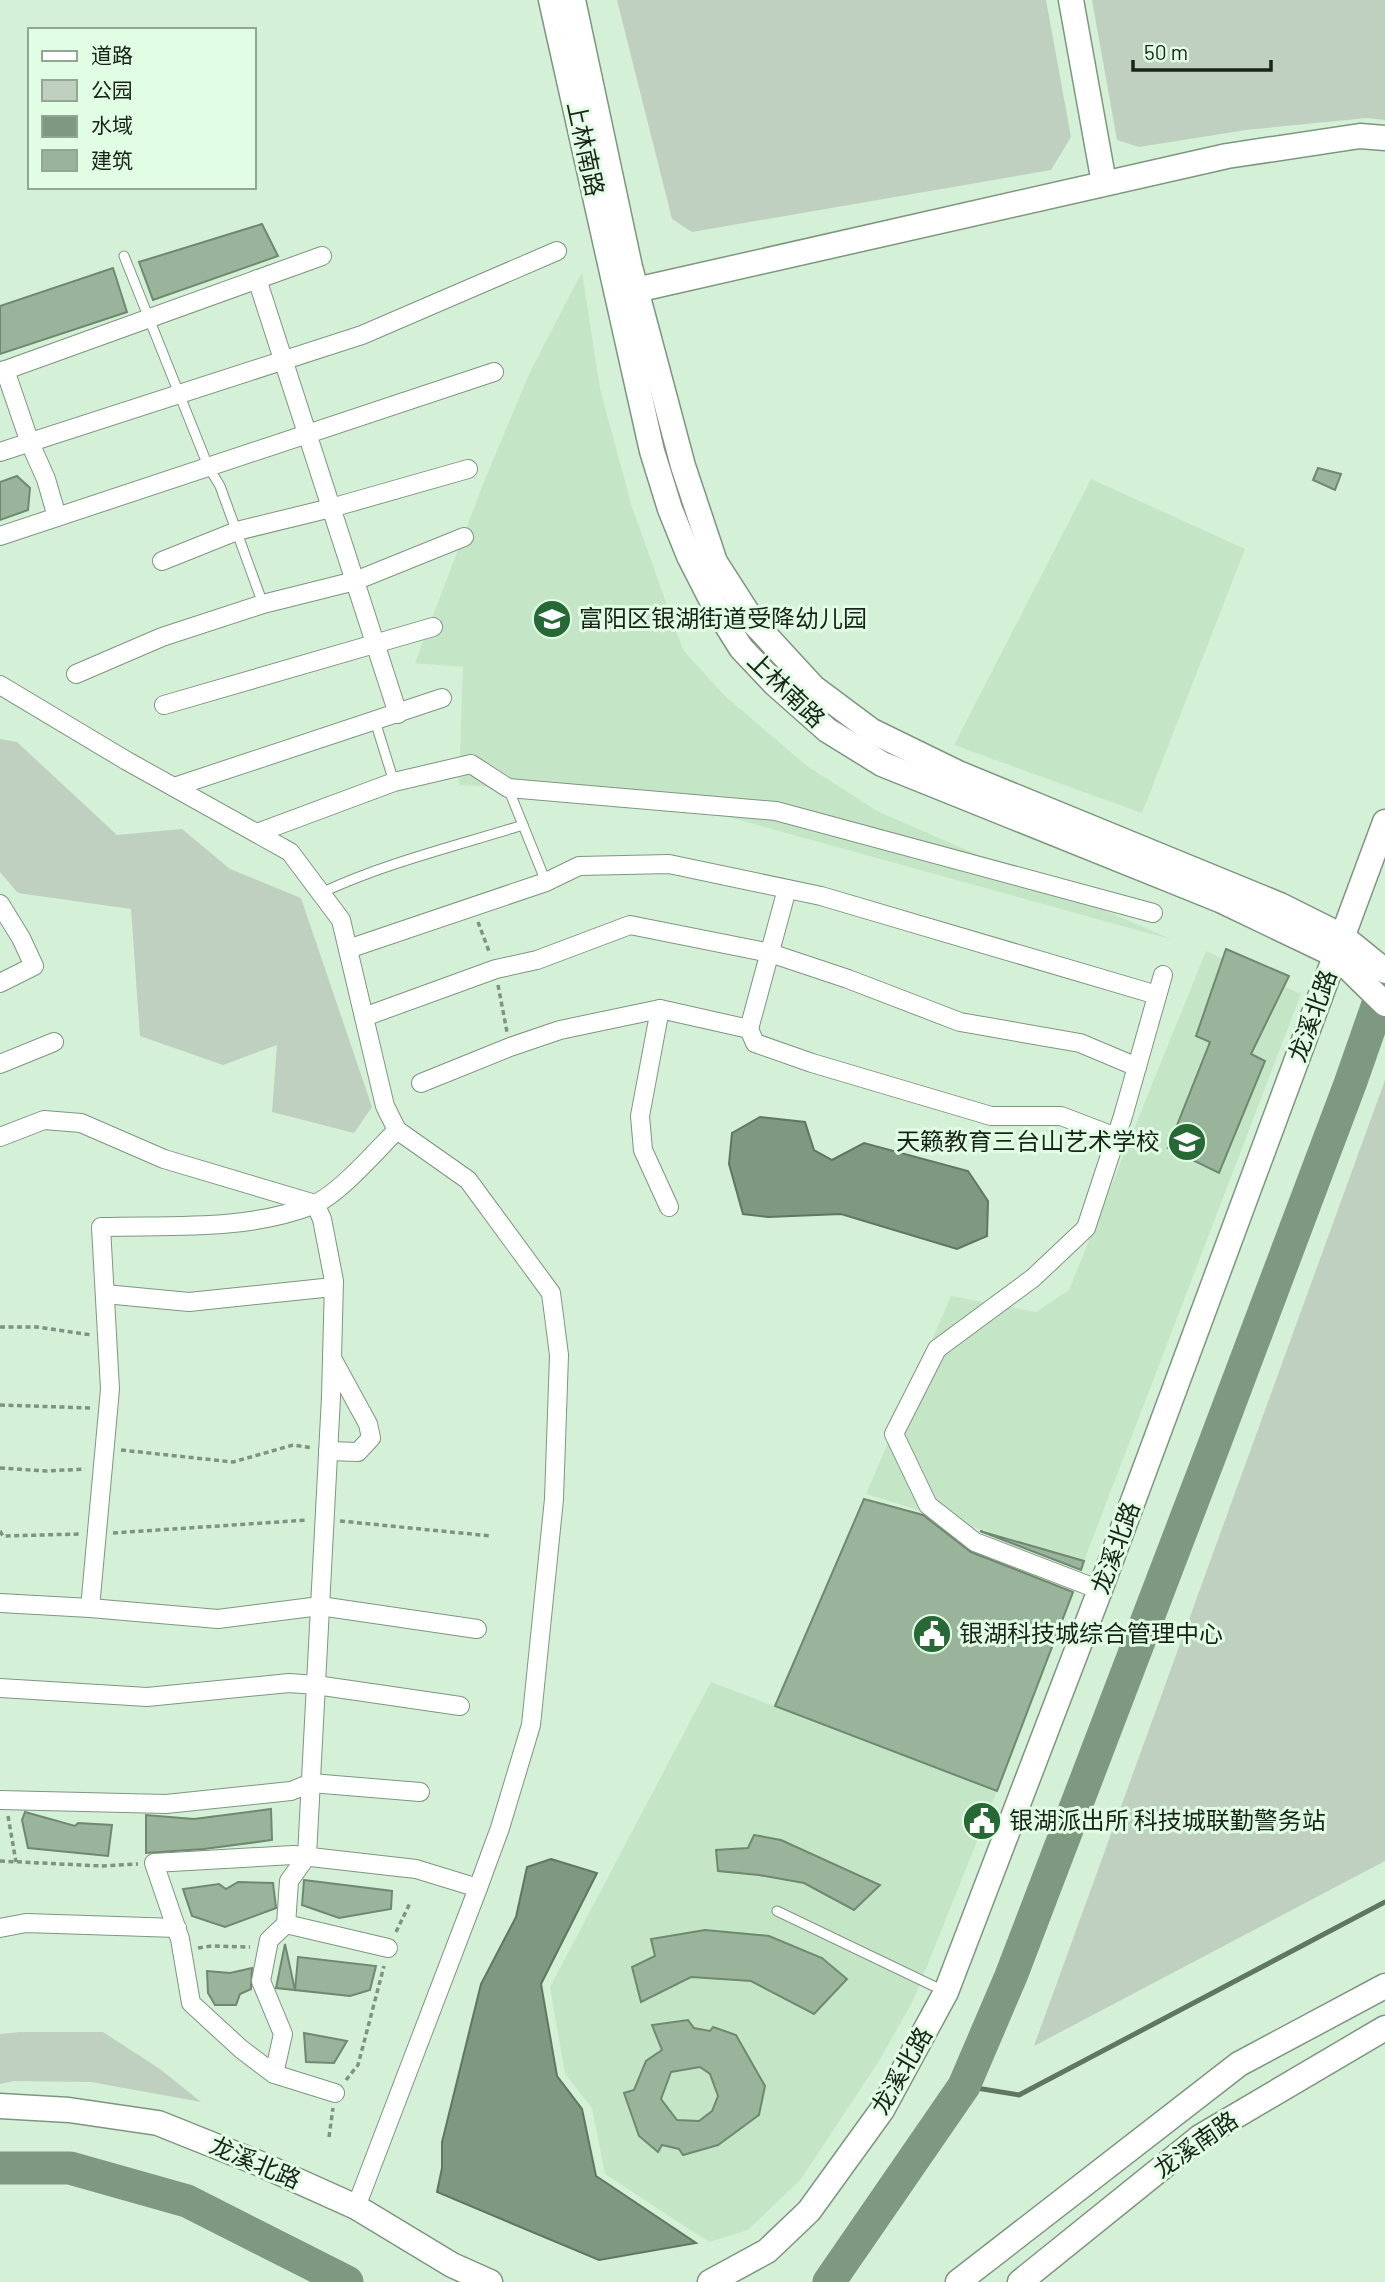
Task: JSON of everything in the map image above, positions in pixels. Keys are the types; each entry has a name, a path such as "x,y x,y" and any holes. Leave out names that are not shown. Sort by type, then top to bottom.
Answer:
{"street":[{"name":"上林南路","path":"551,0 652,451 670,509 689,556 713,603 741,648 775,684 827,730 882,764 1338,946"},
{"name":"上林南路","path":"573,0 635,290 682,466 715,562 754,623 813,687 872,731 958,773 1280,905 1338,946"},
{"path":"1071,0 1104,183"},
{"path":"635,290 1240,154 1360,136 1385,138"},
{"path":"0,452 362,335 557,251"},
{"path":"57,517 46,479 3,371 322,256"},
{"path":"257,279 398,714"},
{"path":"0,536 494,372"},
{"path":"162,561 237,531 331,508 468,469"},
{"path":"76,674 162,637 263,604 355,581 464,537"},
{"path":"164,705 433,627"},
{"path":"0,685 290,852 341,920 385,1106 397,1130 468,1180 551,1293 559,1355 554,1499 531,1725 500,1828 356,2207"},
{"path":"174,787 442,698"},
{"path":"257,833 394,782 471,764 508,788 776,811 1153,913"},
{"name":"龙溪北路","path":"710,2282 767,2251 809,2211 882,2110 946,1992 1100,1590 1385,822"},
{"path":"348,949 545,882 579,866 669,864 821,896 1157,995"},
{"path":"787,889 749,1029 755,1043 812,1063 991,1116 1062,1116 1116,1137"},
{"path":"0,904 34,966 0,983"},
{"path":"364,1017 496,969 537,960 630,925 770,953 848,979 960,1022 1080,1043 1137,1067"},
{"path":"1338,946 1362,965 1385,1004"},
{"path":"1362,965 1385,971"},
{"path":"1100,1590 975,1542 928,1505 894,1434 937,1349 1033,1278 1086,1228 1116,1137 1163,975"},
{"path":"421,1083 560,1030 660,1009 749,1029"},
{"path":"660,1009 640,1116 643,1150 669,1207"},
{"path":"0,1064 54,1042"},
{"path":"0,1137 44,1120 81,1123 164,1159 315,1204 322,1219 333,1287 332,1357 307,1856 289,1881 286,1924 269,1940 261,1981 283,2034 274,2074"},
{"path":"90,1608 110,1389 101,1227 246,1223 315,1204 351,1177 397,1130"},
{"path":"105,1294 189,1302 333,1287"},
{"path":"328,1451 358,1452 371,1438 368,1424 332,1357"},
{"path":"0,1603 218,1619 320,1606 477,1629"},
{"path":"0,1688 147,1697 289,1683 460,1706"},
{"path":"2,1800 166,1804 291,1791 311,1783 420,1792"},
{"path":"335,2093 274,2074 241,2049 191,2003 177,1928 154,1863 307,1856 416,1869 478,1888"},
{"path":"0,1928 26,1923 177,1928"},
{"path":"286,1924 388,1948"},
{"path":"958,2282 1239,2064 1385,1986"},
{"name":"龙溪南路","path":"1020,2282 1200,2137 1385,2028"},
{"name":"龙溪北路","path":"0,2106 69,2110 158,2123 258,2163 356,2207 452,2265 491,2282"}],"lane":[{"path":"124,256 208,466 220,486 263,604"},
{"path":"375,721 394,782"},
{"path":"508,788 545,882"},
{"path":"321,893 370,873 523,825"},
{"path":"777,1911 946,1992"}],"path":[{"path":"472,907 496,969 510,1047"},
{"path":"0,1327 37,1327 107,1337"},
{"path":"0,1405 108,1408"},
{"path":"105,1450 233,1462 293,1445 328,1451"},
{"path":"0,1468 47,1471 103,1468"},
{"path":"0,1531 3,1536 97,1534 325,1519 491,1536"},
{"path":"2,1800 16,1862"},
{"path":"0,1861 101,1866 154,1863"},
{"path":"329,2137 335,2093 358,2065 388,1948 410,1903"},
{"path":"182,1950 212,1945 268,1948"}],"shaded area":[{"name":"富阳区银湖街道受降幼儿园","path":"582,272 600,389 632,507 683,650 726,697 807,766 877,811 1173,940 649,795 459,785 463,667 415,663 485,479 531,370"},
{"path":"1091,479 1245,549 1142,813 954,745"},
{"name":"天籁教育三台山艺术学校","path":"1206,951 1301,994 1084,1561 866,1494 951,1296 1036,1312 1069,1290"},
{"path":"711,1682 997,1791 913,2001 879,2061 801,2179 748,2230 709,2242 605,2174 592,2108 565,2074 550,1987"}],"green space":[{"path":"617,0 1046,0 1071,137 1051,170 692,232 672,219"},
{"path":"1092,0 1385,0 1385,120 1367,118 1246,130 1139,147 1117,140"},
{"path":"0,739 17,742 117,835 182,829 230,869 301,898 372,1107 354,1133 272,1112 277,1045 223,1065 140,1036 131,909 18,893 0,872"},
{"path":"1385,1080 1385,1861 1034,2046"},
{"path":"103,2032 160,2069 201,2102 91,2082 14,2081 0,2084 0,2034"}],"water":[{"path":"760,1117 805,1122 814,1150 832,1160 864,1143 968,1171 988,1201 987,1236 957,1249 841,1214 768,1217 743,1214 729,1164 732,1133"},
{"path":"551,1859 597,1873 541,1984 557,2076 582,2109 596,2176 696,2243 599,2260 437,2192 442,2168 442,2142 481,1984 516,1917 527,1867"}],"building":[{"path":"262,224 278,256 153,300 139,262"},
{"path":"113,268 127,312 0,354 0,306"},
{"path":"1318,468 1341,474 1335,490 1313,480"},
{"path":"17,476 30,488 28,510 0,520 0,482"},
{"path":"1226,949 1289,976 1251,1054 1265,1061 1219,1173 1168,1148 1210,1042 1196,1036"},
{"name":"银湖科技城综合管理中心","path":"864,1499 923,1515 971,1552 1073,1592 997,1791 775,1706"},
{"path":"980,1531 1084,1561 1081,1570"},
{"path":"271,1809 272,1840 146,1853 146,1815 194,1819"},
{"path":"25,1812 75,1826 78,1823 112,1825 108,1856 28,1848 22,1820"},
{"path":"754,1835 781,1840 880,1885 854,1910 804,1883 718,1871 716,1850 748,1848"},
{"path":"304,1880 392,1891 391,1909 339,1918 302,1905"},
{"path":"238,1882 273,1883 276,1908 225,1927 192,1916 183,1889 219,1884 226,1889"},
{"path":"705,1930 769,1936 822,1958 847,1979 814,2014 751,1981 691,1977 641,2002 632,1967 655,1956 651,1939"},
{"path":"285,1944 295,1990 276,1988"},
{"path":"298,1957 376,1966 370,1990 350,1996 295,1990"},
{"path":"252,1968 251,1989 240,1994 236,2005 215,2005 208,1993 207,1971 230,1973"},
{"path":"688,2020 694,2028 710,2031 713,2027 736,2035 765,2086 759,2115 718,2145 683,2155 679,2149 662,2145 658,2152 639,2136 624,2093 634,2090 646,2061 662,2050 652,2025","holes":["700,2067 710,2074 718,2096 712,2111 699,2121 677,2120 661,2099 671,2072"]},
{"path":"304,2033 347,2041 334,2063 306,2062"}],"waterway":[{"path":"829,2282 964,2086 1011,1976 1214,1445 1385,984"},
{"path":"964,2086 1019,2095 1385,1902"},
{"path":"0,2168 70,2168 187,2201 347,2282"}],"place":[{"name":"富阳区银湖街道受降幼儿园","path":"552,619"},
{"name":"天籁教育三台山艺术学校","path":"1187,1142"},
{"name":"银湖科技城综合管理中心","path":"932,1634"},
{"name":"银湖派出所 科技城联勤警务站","path":"982,1821"}]}
